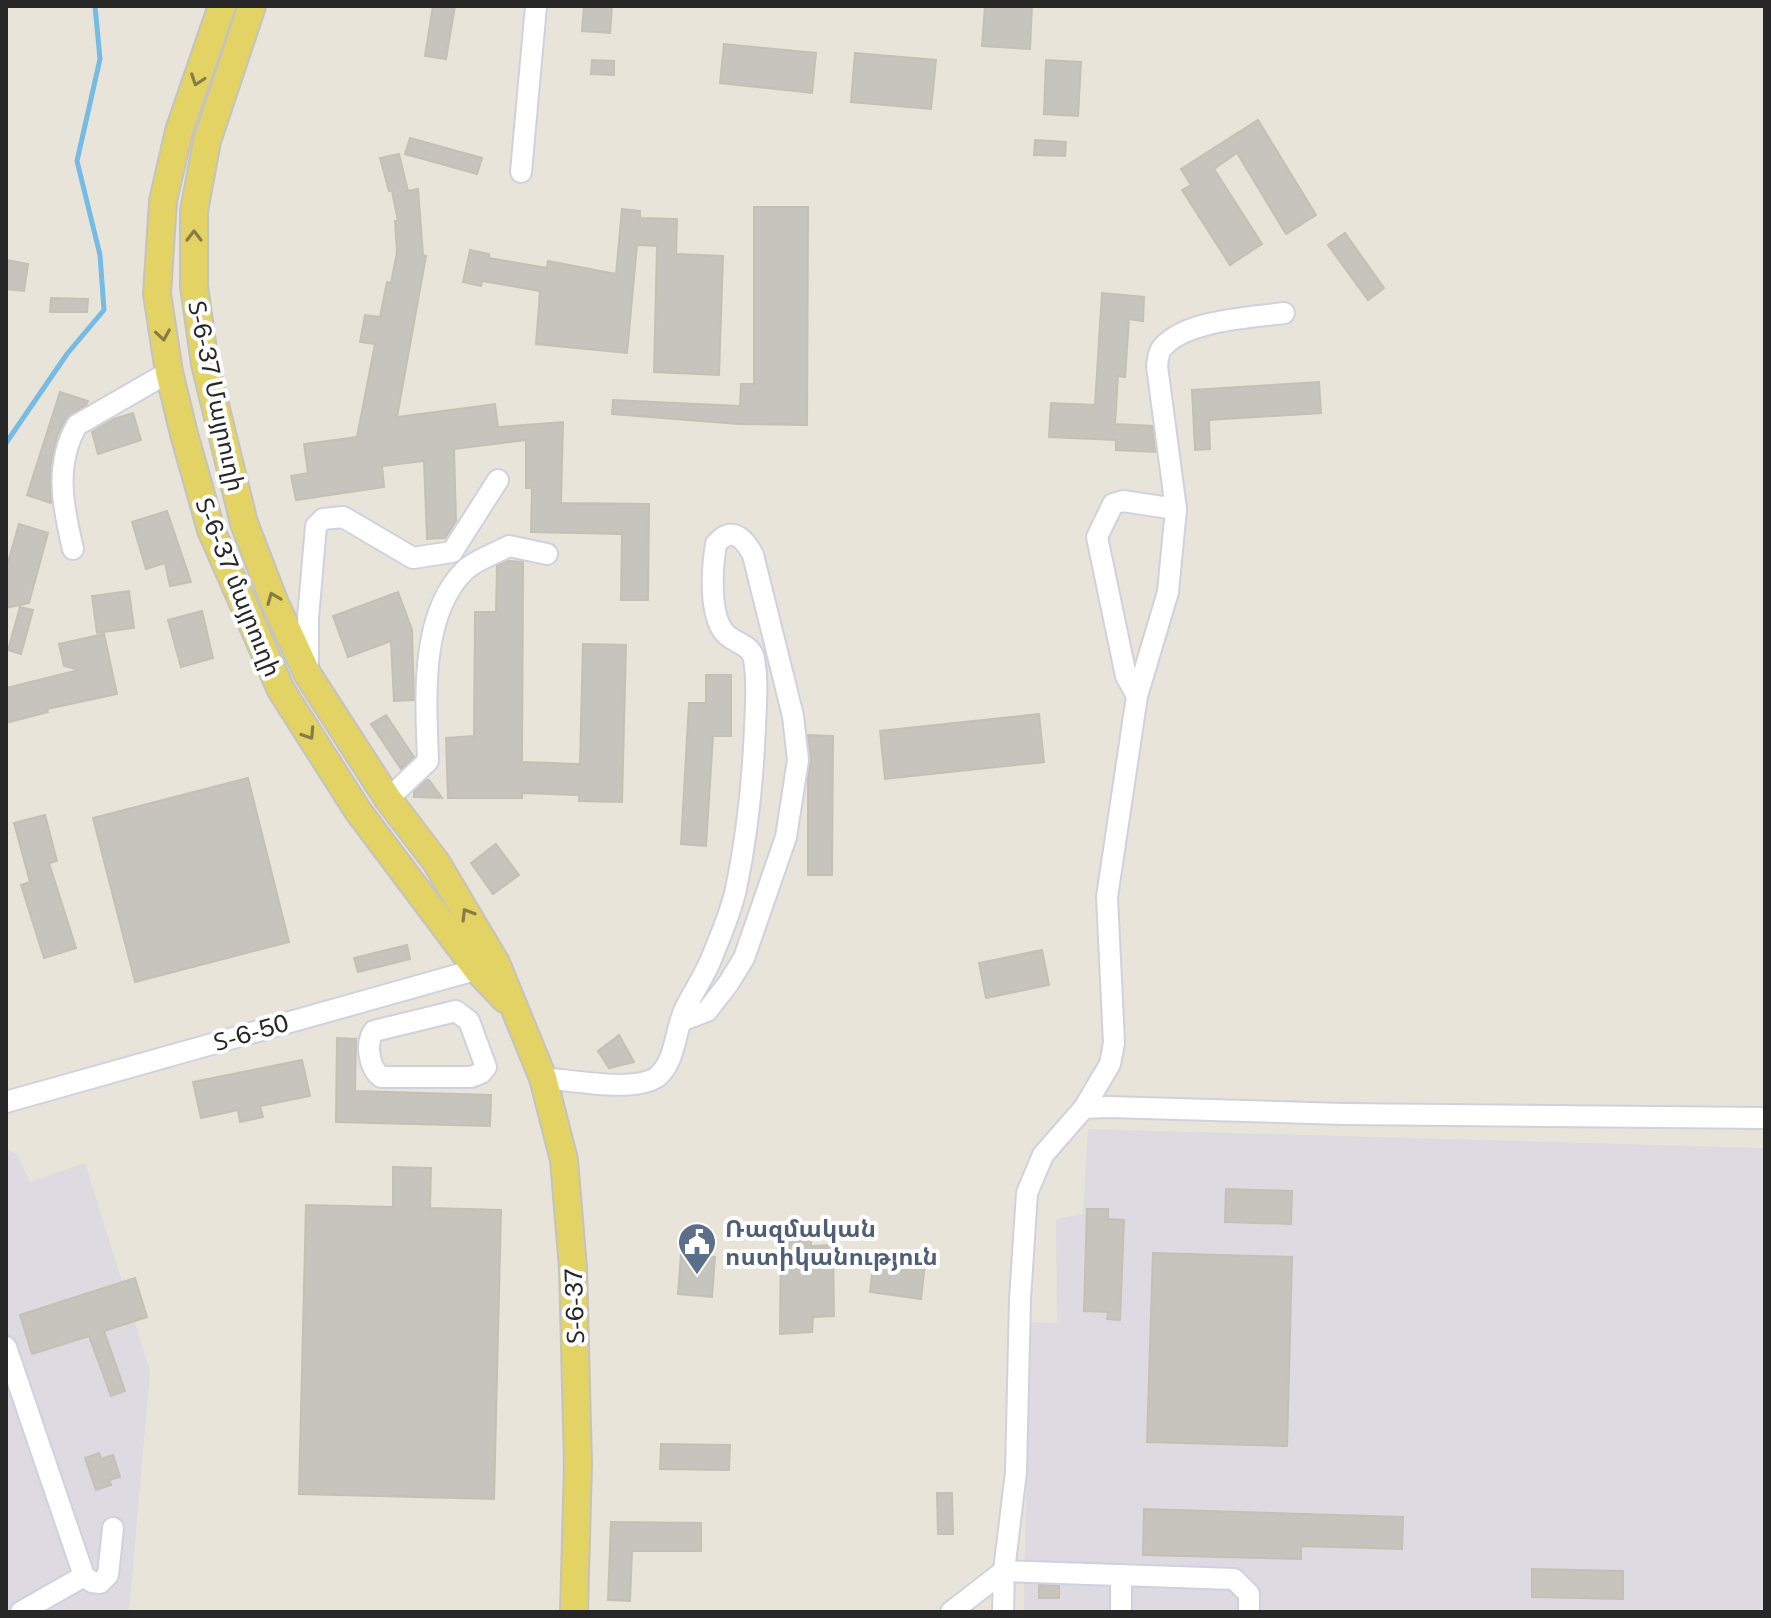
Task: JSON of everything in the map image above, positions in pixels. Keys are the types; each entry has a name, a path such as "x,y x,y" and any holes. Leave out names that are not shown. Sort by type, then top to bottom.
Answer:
{"main road":[{"name":"Տ-6-37 մայրուղի","path":"222,6 179,131 163,201 157,294 169,372 211,530 281,690 358,811 487,967 514,1008"},
{"name":"Տ-6-37 Մայրուղի","path":"252,6 207,141 194,211 194,286 205,364 244,523 274,601 308,675 388,799 436,862 487,967"},
{"path":"281,690 308,675"},
{"name":"Տ-6-37","path":"514,1008 543,1078 564,1160 573,1268 578,1464 574,1612"}],"street":[{"path":"521,172 536,6"},
{"path":"1003,1612 1004,1571 1016,1472 1020,1299 1027,1193 1043,1155 1084,1108 1110,1064 1114,1043 1107,897 1137,696 1168,592 1176,509 1157,366 1160,350 1176,335 1200,326 1284,313"},
{"path":"73,549 62,505 63,463 72,434 77,425 169,372"},
{"path":"308,675 308,618 316,526 323,519 343,517 413,558 452,552 498,480"},
{"path":"1137,696 1126,676 1097,537 1113,504 1123,501 1176,509"},
{"path":"543,1078 641,1084 654,1078 667,1068 681,1021 711,961 736,890 753,767 754,656 751,650 720,628 714,615 716,544 722,537 735,534 742,537 753,555 788,689 798,760 786,837 744,958 707,1011 681,1021"},
{"path":"388,799 428,761 426,684 438,610 466,569 509,546 547,554"},
{"name":"Տ-6-50","path":"6,1102 487,967"},
{"path":"409,988 417,1019"},
{"path":"456,1011 464,1015 486,1067 471,1077 381,1077 375,1073 371,1063 370,1037 374,1031 417,1019 456,1011"},
{"path":"1084,1108 1765,1118"},
{"path":"6,1347 84,1576 92,1582 100,1583 108,1575 113,1528"},
{"path":"951,1612 1004,1571 1234,1579 1249,1594 1249,1612"},
{"path":"1121,1575 1121,1612"},
{"path":"21,1612 84,1576"}],"shaded area":[{"path":"1088,1129 1765,1148 1765,1612 1024,1612 1029,1322 1057,1323 1056,1219 1083,1214"},
{"path":"6,1150 17,1154 30,1182 85,1163 150,1371 129,1612 6,1612"}],"building":[{"path":"433,6 455,6 446,59 425,56"},
{"path":"584,6 612,6 610,33 582,31"},
{"path":"985,6 1032,6 1030,49 982,46"},
{"path":"724,44 816,53 812,93 720,83"},
{"path":"855,53 936,60 931,109 851,102"},
{"path":"592,60 614,61 614,75 591,74"},
{"path":"1046,60 1081,62 1078,116 1044,114"},
{"path":"1258,120 1316,215 1286,234 1237,153 1214,169 1262,244 1230,265 1182,190 1191,185 1181,169"},
{"path":"410,138 482,158 477,174 405,154"},
{"path":"1035,140 1066,142 1065,156 1034,155"},
{"path":"399,154 408,191 418,189 423,255 426,256 397,417 495,404 498,427 563,422 561,503 649,504 648,600 621,600 622,534 531,532 532,488 526,488 526,440 454,449 456,521 445,538 427,539 424,461 382,466 384,487 296,500 291,476 308,473 304,444 357,437 375,344 360,342 365,315 380,317 397,252 395,221 398,221 392,191 389,191 380,158"},
{"path":"754,207 808,207 807,425 739,424 612,414 613,400 740,406 741,384 754,384"},
{"path":"622,209 640,211 640,218 677,219 676,254 723,256 719,375 654,372 657,246 637,245 627,353 536,344 540,291 482,281 481,286 463,282 470,250 489,254 489,258 547,268 548,261 616,274"},
{"path":"1345,233 1384,288 1368,300 1328,245"},
{"path":"6,260 28,264 24,291 6,289"},
{"path":"1102,293 1144,297 1143,321 1129,319 1125,377 1118,376 1115,424 1152,426 1155,452 1116,450 1116,440 1049,437 1051,403 1095,405"},
{"path":"51,298 88,299 87,312 50,312"},
{"path":"1319,382 1321,413 1209,420 1210,449 1195,450 1192,390"},
{"path":"60,392 88,401 66,419 57,436 50,469 51,503 27,495"},
{"path":"133,413 141,440 98,454 92,432 114,419"},
{"path":"167,511 191,582 170,586 165,563 146,569 132,522"},
{"path":"19,524 48,533 29,603 6,608 6,569"},
{"path":"508,561 523,562 522,762 580,764 583,644 626,645 622,802 579,801 579,795 522,793 522,798 448,798 446,738 474,736 475,612 496,612 497,566"},
{"path":"129,591 134,628 97,633 92,596"},
{"path":"398,592 412,630 414,700 394,701 391,641 348,657 333,616"},
{"path":"20,607 33,610 21,654 8,650"},
{"path":"202,611 213,658 181,667 168,620"},
{"path":"104,634 117,694 47,709 48,712 6,723 6,688 79,670 64,666 59,644"},
{"path":"706,675 731,675 731,736 713,736 706,846 681,844 689,703 706,703"},
{"path":"1039,714 1044,762 885,779 880,731"},
{"path":"386,715 414,757 401,769 371,724"},
{"path":"808,735 833,736 832,875 808,875 808,778 811,759"},
{"path":"248,778 289,942 135,982 93,818"},
{"path":"427,780 442,798 414,797 414,792"},
{"path":"45,815 57,861 49,863 76,948 44,958 21,885 30,882 14,823"},
{"path":"496,844 519,875 493,894 471,863"},
{"path":"407,945 410,959 358,972 354,958"},
{"path":"1042,950 1049,985 986,998 979,963"},
{"path":"619,1035 634,1062 609,1068 598,1051"},
{"path":"337,1038 356,1039 355,1091 491,1095 490,1126 336,1122"},
{"path":"302,1060 310,1096 260,1106 263,1117 240,1122 238,1110 201,1118 193,1082"},
{"path":"393,1167 431,1168 430,1208 501,1210 494,1499 299,1494 306,1205 393,1207"},
{"path":"1226,1189 1292,1191 1291,1224 1225,1222"},
{"path":"1087,1209 1108,1209 1108,1219 1124,1220 1120,1320 1107,1319 1108,1312 1084,1311"},
{"path":"781,1231 811,1231 811,1246 833,1245 834,1316 813,1317 812,1332 780,1334"},
{"path":"1153,1253 1292,1257 1287,1446 1147,1442"},
{"name":"Ռազմական ոստիկանություն","path":"681,1254 715,1257 712,1297 678,1294"},
{"path":"874,1258 925,1264 921,1299 870,1292"},
{"path":"135,1278 147,1317 104,1331 125,1391 111,1396 89,1336 32,1354 20,1315"},
{"path":"661,1444 730,1445 729,1470 660,1469"},
{"path":"99,1453 101,1459 113,1455 120,1477 109,1480 111,1485 96,1490 85,1458"},
{"path":"937,1493 952,1493 953,1534 938,1534"},
{"path":"1144,1509 1403,1517 1402,1549 1301,1546 1301,1559 1143,1555"},
{"path":"611,1522 701,1523 701,1551 632,1551 630,1601 608,1600"},
{"path":"1532,1569 1623,1571 1623,1599 1532,1597"},
{"path":"1039,1585 1059,1586 1059,1598 1039,1598"}],"waterway":[{"path":"6,443 67,354 104,310 100,255 77,161 100,59 95,6"}],"place":[{"name":"Ռազմական ոստիկանություն","path":"697,1276"}]}
